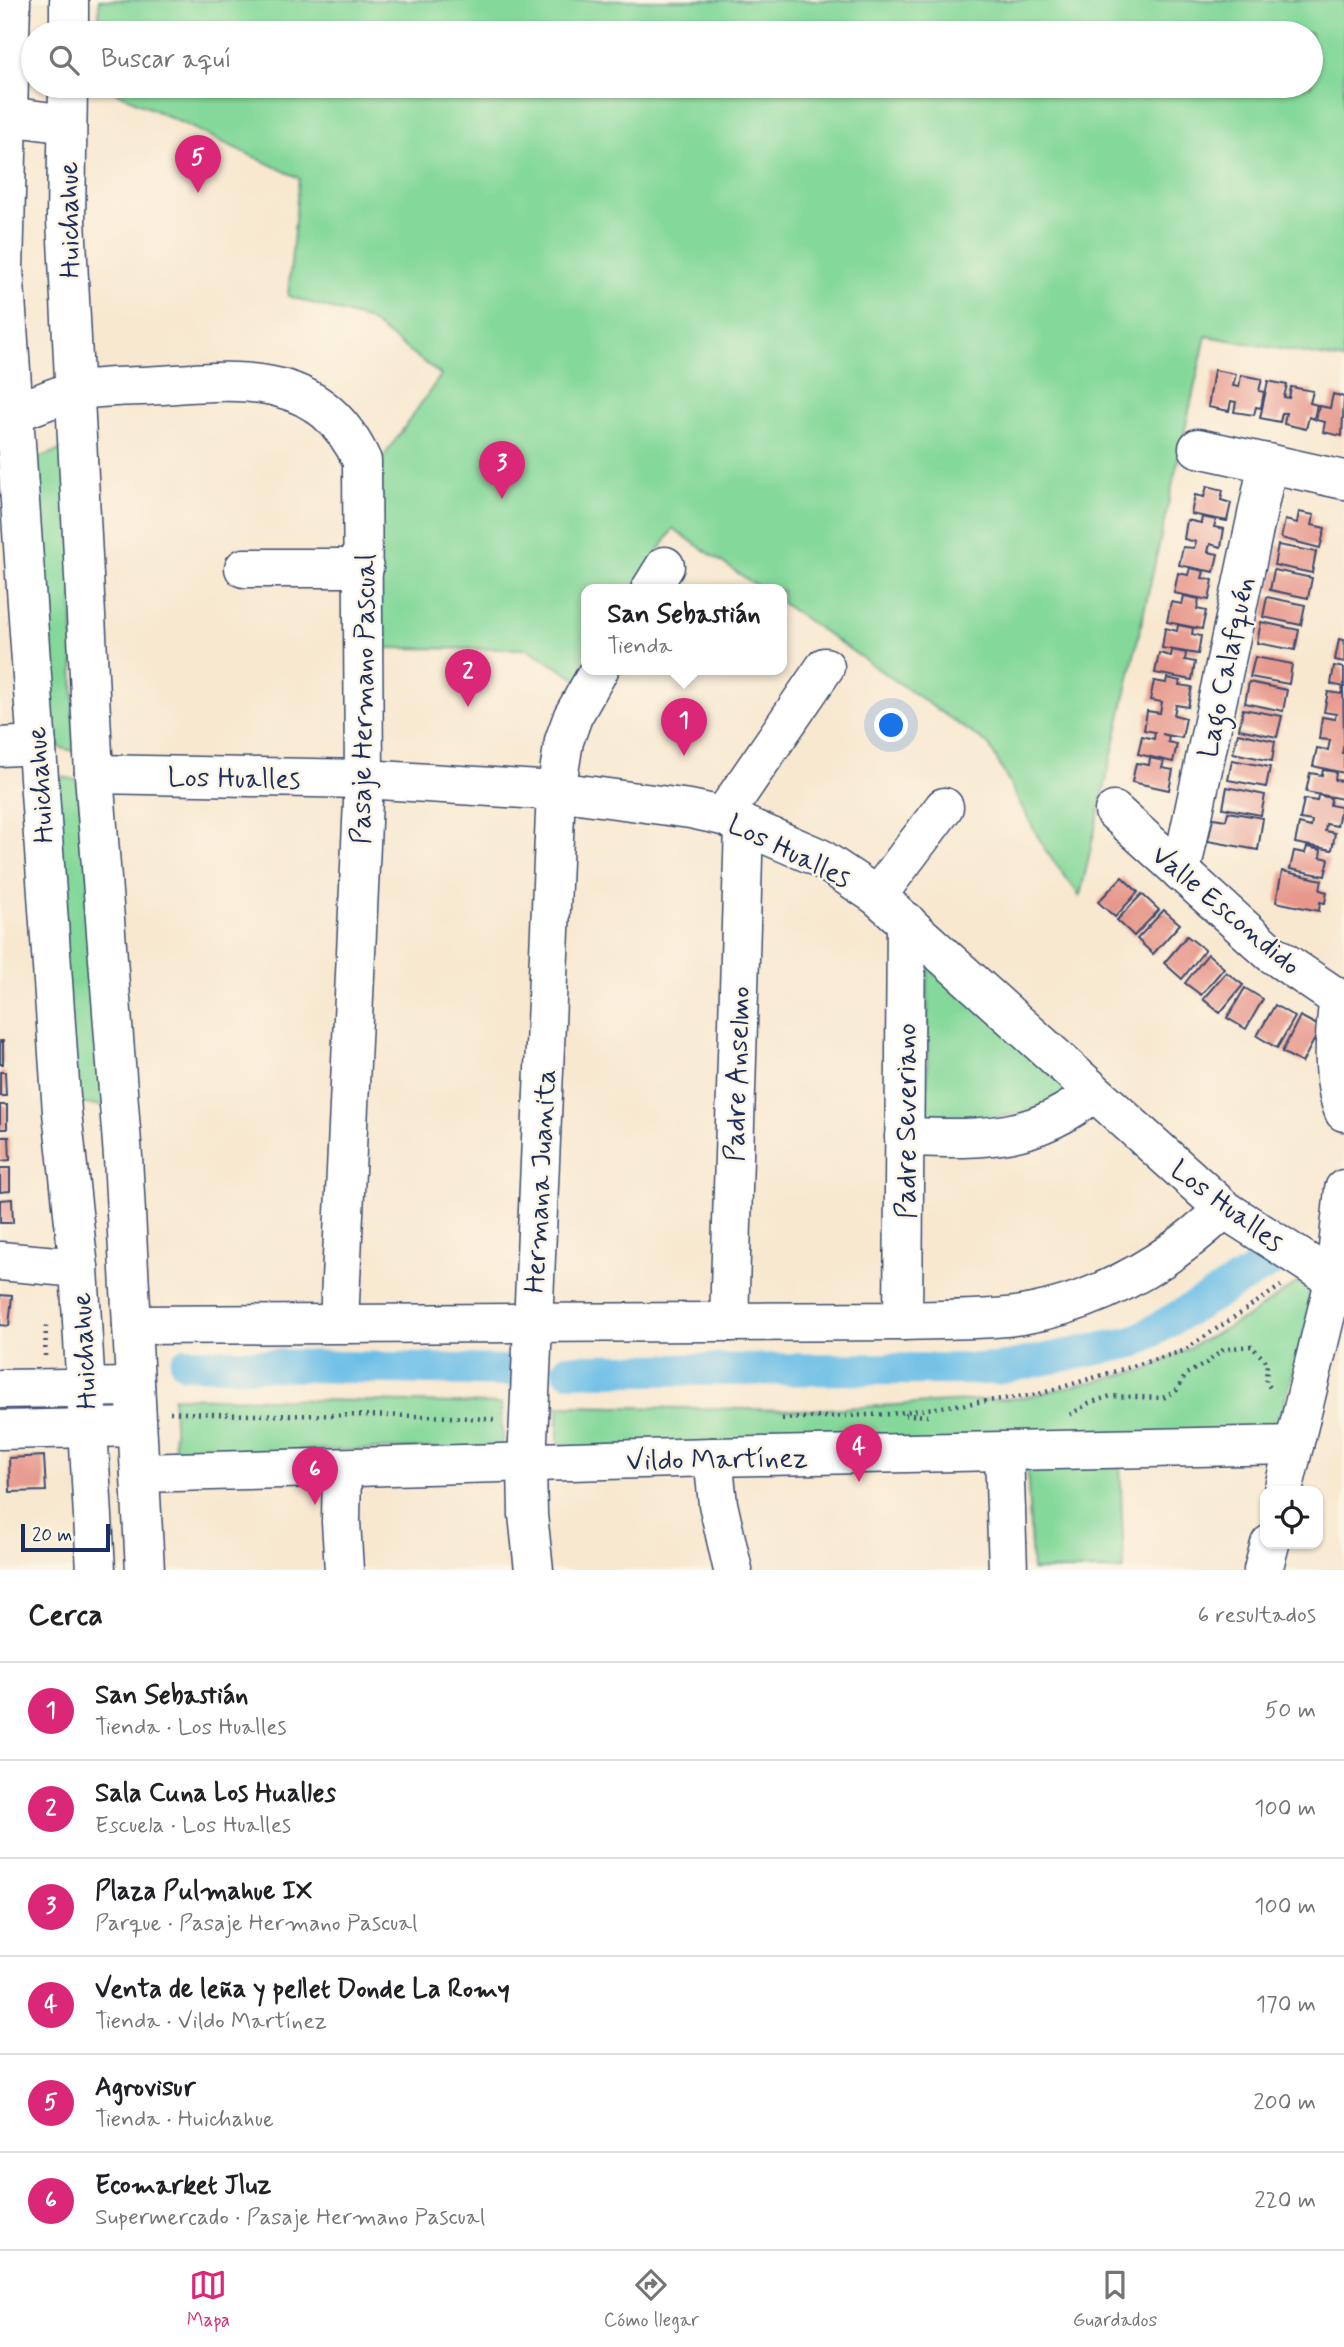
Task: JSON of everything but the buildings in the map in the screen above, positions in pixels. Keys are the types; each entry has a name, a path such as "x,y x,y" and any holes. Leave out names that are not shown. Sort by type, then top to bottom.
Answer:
{"street":[{"name":"Huichahue","path":"11,0 3,111 4,269 18,746 79,1268 96,1570"},
{"path":"69,0 69,21"},
{"name":"Huichahue","path":"68,98 66,220 94,774 123,1157 145,1570"},
{"path":"3,111 67,124"},
{"name":"Pasaje Hermano Pascual","path":"7,414 75,391 209,382 280,386 313,400 342,426 362,461 364,779 339,1323"},
{"path":"1198,447 1344,480"},
{"name":"Lago Calafquén","path":"1181,872 1268,463"},
{"path":"244,568 364,568"},
{"path":"733,820 825,667"},
{"name":"Hermana Juanita","path":"534,1570 528,1515 527,1464 556,791 568,729 596,675"},
{"name":"Los Hualles","path":"18,746 61,770 94,774 364,779 556,791 690,809 733,820 820,858 877,896 1224,1209 1332,1268"},
{"path":"877,896 944,807"},
{"name":"Valle Escondido","path":"1114,811 1271,953 1342,999"},
{"name":"Padre Anselmo","path":"729,1322 733,820"},
{"name":"Padre Severiano","path":"903,1321 906,921"},
{"path":"1342,999 1335,1026 1339,1099 1344,1112"},
{"path":"904,1137 978,1139 999,1136 1055,1120 1093,1093"},
{"path":"62,1112 75,1110 100,1116 117,1134 123,1157"},
{"path":"1284,1486 1332,1268 1343,1195"},
{"path":"131,1325 903,1321 1019,1315 1056,1308 1126,1282 1202,1230 1224,1209"},
{"path":"0,1261 79,1268"},
{"path":"0,1388 86,1387 136,1408"},
{"path":"0,1430 88,1429 136,1408"},
{"name":"Vildo Martínez","path":"140,1473 1294,1445"},
{"path":"1003,1452 1008,1570"},
{"path":"713,1457 718,1504 733,1570"},
{"path":"342,1468 344,1570"},
{"path":"1263,1570 1269,1549"}],"path":[{"path":"794,1426 774,1420 890,1414 1039,1394 1183,1352 1332,1268"},
{"path":"45,1368 46,1316"},
{"path":"1067,1417 1089,1403 1111,1396 1163,1398 1177,1390 1186,1374 1224,1349 1251,1346 1266,1362 1266,1382 1275,1396"},
{"path":"136,1408 234,1415 434,1415 529,1422"},
{"path":"857,1424 890,1414 937,1417"}],"green space":[{"path":"99,0 1344,0 1344,360 1206,336 1080,896 1045,850 989,745 787,606 787,584 754,584 673,529 638,584 581,584 581,675 578,680 528,649 375,648 375,469 441,375 368,320 288,296 299,178 129,98 1323,98 1323,21 99,21"},
{"path":"72,446 74,751 61,748 52,740 23,463"},
{"path":"62,777 77,780 119,1107 71,1103 50,783"},
{"path":"928,961 1074,1095 1059,1107 927,1129"},
{"path":"1298,1282 1316,1291 1275,1437 558,1450 558,1406 808,1410 1020,1398 1149,1369 1249,1316"},
{"path":"173,1397 501,1404 503,1447 175,1453"},
{"path":"1120,1460 1124,1570 1032,1570 1027,1464"}],"waterway":[{"path":"568,1370 996,1369 1134,1342 1274,1260"},
{"path":"186,1363 509,1371"}],"place":[{"name":"Agrovisur","path":"198,193"},
{"name":"Plaza Pulmahue IX","path":"502,499"},
{"name":"Sala Cuna Los Hualles","path":"468,707"},
{"name":"San Sebastián","path":"684,756"},
{"name":"Venta de leña y pellet Donde La Romy","path":"859,1482"},
{"name":"Ecomarket Jluz","path":"315,1505"}]}
